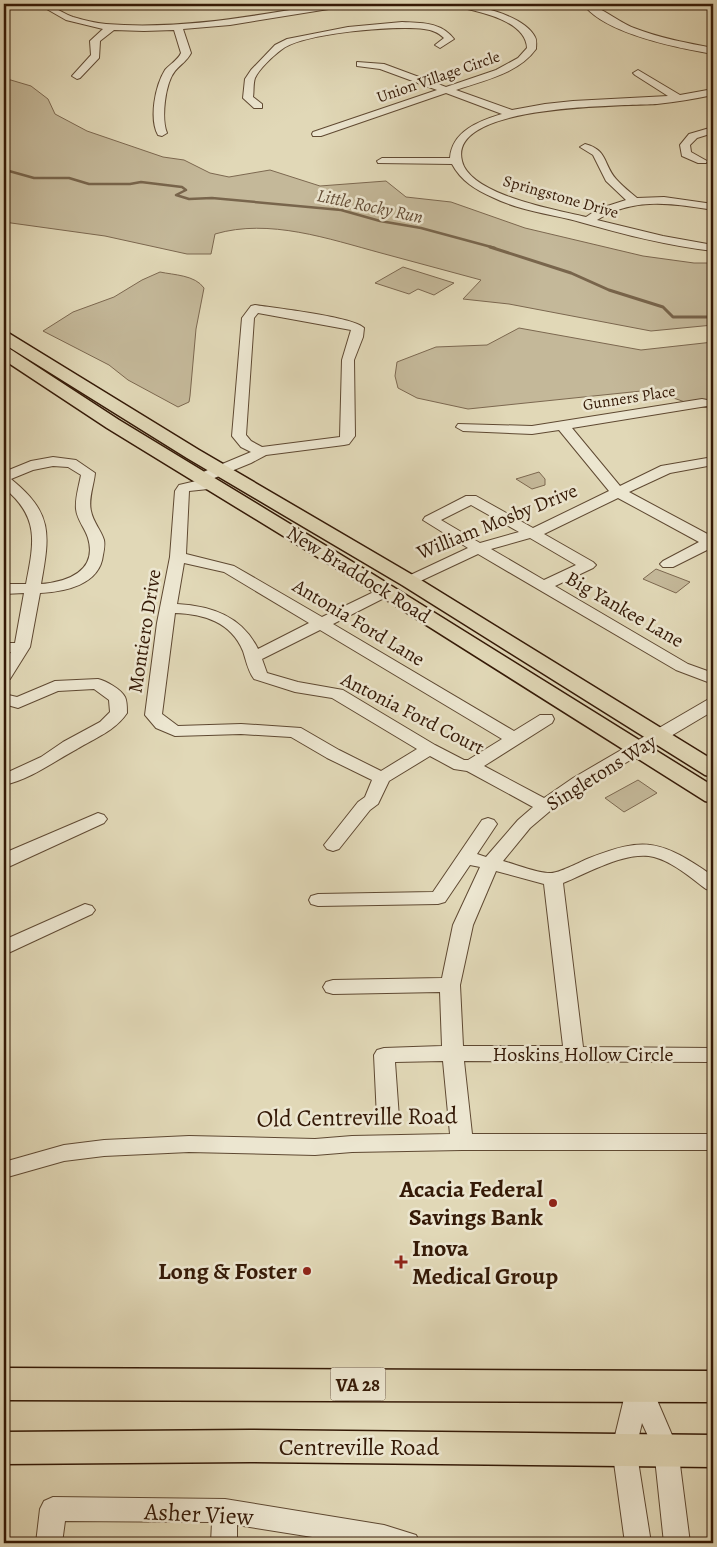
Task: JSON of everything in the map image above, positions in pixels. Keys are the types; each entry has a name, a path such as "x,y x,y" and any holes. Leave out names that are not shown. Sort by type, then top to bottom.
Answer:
{"highway":[{"name":"VA 28","path":"4,1384 713,1387"},
{"name":"Centreville Road","path":"4,1448 260,1446 624,1448 713,1451"}],"main road":[{"name":"New Braddock Road","path":"4,337 212,478 387,591 713,796"},
{"name":"New Braddock Road","path":"4,353 113,424 409,581 713,770"}],"street":[{"path":"42,4 72,19 112,27 178,28 341,4"},
{"path":"289,4 332,33"},
{"name":"Union Village Circle","path":"317,134 512,66 526,56 532,46 528,33 515,22 493,12 470,5 457,4"},
{"path":"587,4 607,18 637,32 713,51"},
{"path":"258,106 248,98 252,76 278,47 295,40 385,25 415,25 434,29 448,36 448,40 440,45"},
{"path":"77,76 96,56 95,41 97,38 112,27"},
{"path":"162,133 158,125 167,75 183,60 186,53 178,28"},
{"path":"360,64 381,66 512,114"},
{"path":"638,73 679,99"},
{"path":"382,160 455,161 458,145 468,134 492,120 512,114 558,106 679,99 713,92"},
{"path":"702,161 686,154 685,145 693,136 713,130"},
{"path":"585,147 597,153 610,179 634,201"},
{"name":"Springstone Drive","path":"455,161 465,176 499,197 526,206 668,241 713,248"},
{"path":"587,221 612,206 634,201 670,200 713,208"},
{"path":"212,478 261,450 344,441 348,436 348,360 357,337 358,328 347,324 255,309 248,318 238,436 246,444 261,450"},
{"name":"Gunners Place","path":"463,427 532,430 702,403"},
{"name":"Gunners Place","path":"562,425 618,492"},
{"name":"William Mosby Drive","path":"409,581 478,549 502,540 534,534 666,469 713,461"},
{"path":"4,589 33,588 63,586 79,581 90,573 95,562 97,543 83,510 88,474 73,463 46,462 25,467 4,479 27,501 40,526 40,550 33,588 22,647 4,676"},
{"name":"Montiero Drive","path":"212,478 184,488 182,491 178,557 165,623 153,715 162,724 175,731 241,729 295,732 333,754 382,778"},
{"path":"618,492 712,542"},
{"name":"Big Yankee Lane","path":"543,586 588,565 472,499 430,520 478,549 682,667 713,678"},
{"path":"668,564 712,542"},
{"name":"Antonia Ford Lane","path":"178,557 229,569 513,738"},
{"path":"252,658 387,591"},
{"name":"Antonia Ford Court","path":"169,608 199,609 225,619 244,637 260,676 295,687 337,694 429,749 460,765 470,766 546,806"},
{"path":"4,648 22,647"},
{"path":"4,699 18,703 55,686 98,684 117,698 118,713 106,726 69,746 47,761 4,780"},
{"name":"Singletons Way","path":"462,1142 453,1053 450,985 463,925 491,863 524,824 579,782 713,704"},
{"path":"470,766 546,719"},
{"path":"333,845 364,806 372,800 382,778 429,749"},
{"path":"4,863 16,855 98,819"},
{"path":"318,900 438,898 488,824"},
{"path":"464,857 553,880 616,854 643,849 660,852 675,859 713,885"},
{"path":"553,880 574,1053"},
{"path":"4,948 85,910"},
{"path":"333,987 450,985"},
{"name":"Hoskins Hollow Circle","path":"388,1118 384,1055 574,1053 713,1055"},
{"name":"Old Centreville Road","path":"4,1170 64,1153 104,1148 189,1144 315,1146 462,1142 713,1142"},
{"path":"638,1543 624,1448 639,1386"},
{"path":"639,1386 666,1449 677,1543"},
{"name":"Asher View","path":"49,1543 53,1509 225,1511 384,1537 407,1543"},
{"path":"224,1543 225,1511"}],"shaded area":[{"path":"4,78 31,86 48,99 55,114 87,131 163,157 184,160 210,173 229,177 270,170 320,186 386,181 406,197 451,202 525,228 643,256 694,263 713,263 713,325 651,331 509,304 463,299 481,280 299,232 256,228 215,234 211,254 187,254 105,236 4,222"},
{"path":"403,267 454,283 434,295 418,289 409,294 375,283"},
{"path":"160,272 190,278 204,288 196,329 189,402 178,407 128,380 109,365 43,331 73,312 114,297 142,280"},
{"path":"519,328 641,350 713,342 713,408 699,407 651,390 468,409 417,398 398,388 395,376 397,362 436,347 487,345"},
{"path":"539,472 545,479 545,485 532,489 516,479"},
{"path":"656,569 690,582 676,593 643,579"},
{"path":"638,780 657,793 624,812 605,798"}],"waterway":[{"name":"Little Rocky Run","path":"4,163 9,171 34,178 69,178 89,184 130,184 141,182 182,187 186,190 176,195 189,199 212,198 341,210 380,221 421,228 495,248"},
{"name":"Little Rocky Run","path":"490,247 571,273 609,290 663,307 673,317 713,317"}],"place":[{"name":"Acacia Federal Savings Bank","path":"553,1203"},
{"name":"Inova Medical Group","path":"401,1262"},
{"name":"Long & Foster","path":"307,1271"}]}
